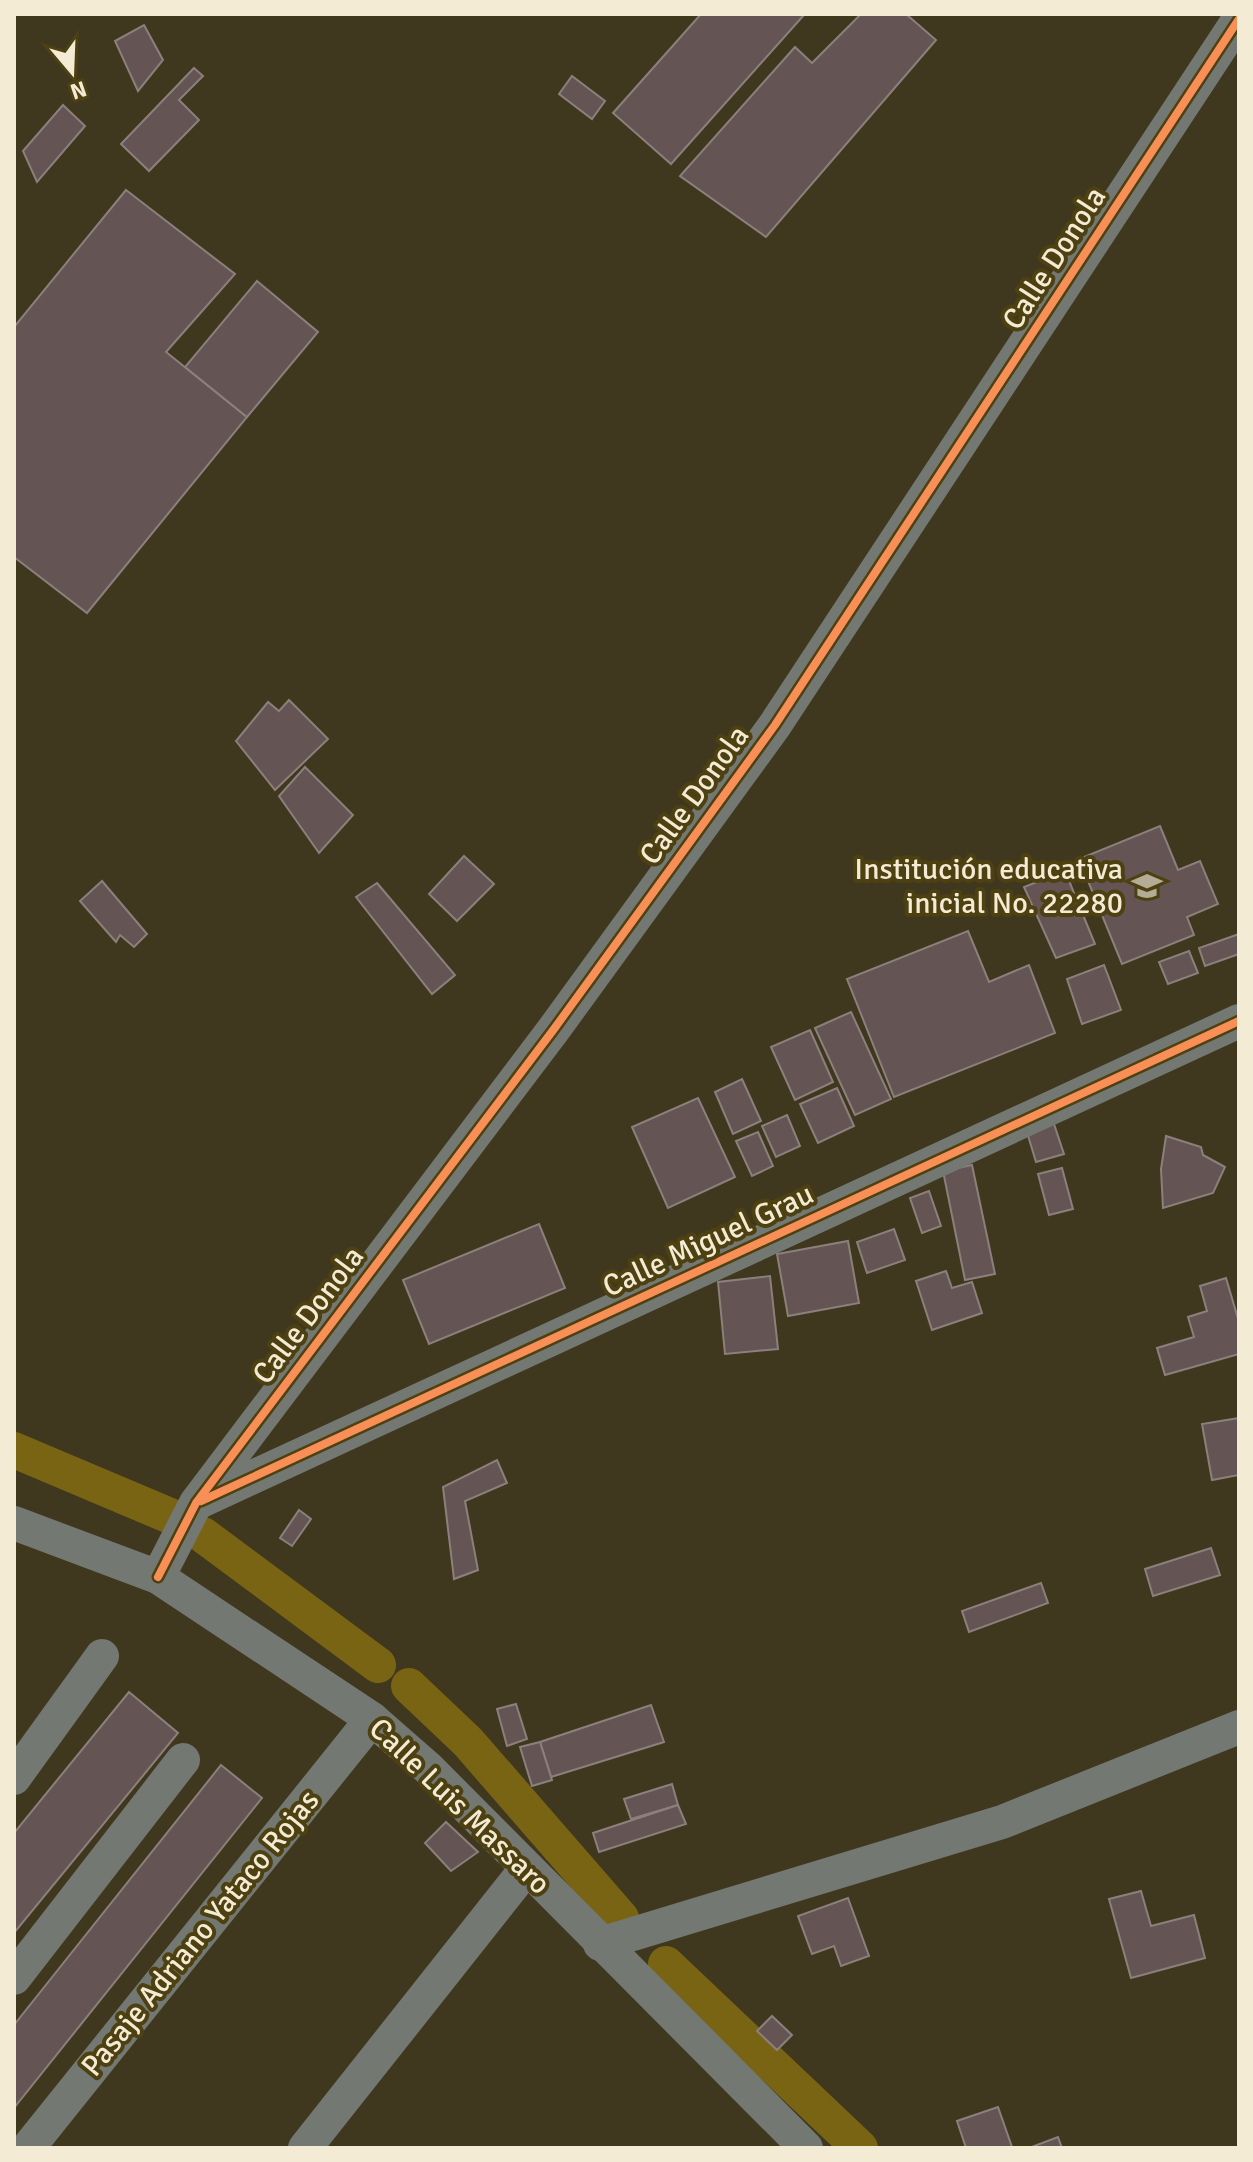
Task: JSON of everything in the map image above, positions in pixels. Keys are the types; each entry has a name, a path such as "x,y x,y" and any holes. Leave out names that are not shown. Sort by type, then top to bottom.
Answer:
{"street":[{"name":"Calle Donola","path":"158,1577 196,1503 554,1029 775,725 1239,19"},
{"name":"Calle Miguel Grau","path":"196,1503 1239,1021"},
{"name":"Calle Luis Massaro","path":"14,1523 158,1577 372,1719 428,1768 806,2148"},
{"path":"14,1778 102,1656"},
{"name":"Pasaje Adriano Yataco Rojas","path":"28,2148 372,1719"},
{"path":"600,1944 1002,1822 1239,1727"},
{"path":"14,1978 183,1760"},
{"path":"305,2148 526,1869"}],"building":[{"path":"701,14 804,15 671,164 613,113"},
{"path":"861,14 906,14 936,40 766,237 680,176 795,47 812,63"},
{"path":"144,25 163,60 138,91 115,41"},
{"path":"194,68 203,76 179,100 199,120 149,171 121,144"},
{"path":"572,76 605,101 592,119 559,94"},
{"path":"63,105 85,126 37,182 23,151"},
{"path":"126,190 235,274 166,352 247,417 87,613 14,557 14,327"},
{"path":"257,281 318,332 247,417 185,367"},
{"path":"289,700 328,739 275,790 236,741 268,702 279,711"},
{"path":"305,767 353,815 319,853 279,796"},
{"path":"1160,826 1178,870 1200,861 1218,904 1187,917 1194,935 1122,964 1079,859"},
{"path":"464,856 494,884 457,921 429,894"},
{"path":"1065,871 1095,944 1056,958 1024,887"},
{"path":"102,881 147,934 134,947 120,935 116,942 80,901"},
{"path":"377,883 455,975 432,994 356,897"},
{"path":"968,931 989,982 1029,965 1055,1033 894,1097 847,979"},
{"path":"1239,934 1239,954 1205,966 1199,948"},
{"path":"1189,951 1198,973 1168,984 1159,962"},
{"path":"1104,965 1121,1010 1082,1024 1067,979"},
{"path":"851,1012 891,1099 855,1115 815,1028"},
{"path":"810,1030 833,1082 795,1100 771,1047"},
{"path":"742,1079 761,1121 733,1134 715,1092"},
{"path":"837,1088 854,1126 818,1143 800,1104"},
{"path":"698,1098 735,1177 668,1208 632,1127"},
{"path":"787,1115 800,1146 776,1157 762,1126"},
{"path":"1053,1121 1064,1154 1036,1162 1026,1129"},
{"path":"758,1132 773,1166 752,1176 736,1141"},
{"path":"1166,1136 1201,1147 1203,1155 1225,1167 1213,1193 1163,1208 1161,1169"},
{"path":"972,1165 995,1274 965,1280 943,1171"},
{"path":"1062,1168 1073,1209 1049,1215 1038,1174"},
{"path":"929,1191 941,1226 922,1233 910,1198"},
{"path":"539,1224 565,1288 429,1344 403,1280"},
{"path":"894,1229 905,1260 867,1273 857,1242"},
{"path":"848,1241 859,1303 788,1316 777,1254"},
{"path":"946,1271 952,1288 972,1282 982,1313 932,1330 916,1281"},
{"path":"770,1276 778,1349 725,1354 718,1282"},
{"path":"1226,1278 1239,1322 1239,1354 1165,1375 1157,1348 1194,1337 1188,1317 1207,1311 1200,1286"},
{"path":"1239,1418 1239,1475 1212,1480 1202,1424"},
{"path":"497,1460 507,1483 465,1501 478,1570 454,1579 443,1487"},
{"path":"299,1510 311,1519 292,1546 280,1538"},
{"path":"1211,1548 1220,1575 1153,1596 1145,1569"},
{"path":"1041,1583 1048,1603 969,1632 962,1611"},
{"path":"129,1692 178,1733 14,1933 14,1833"},
{"path":"516,1704 527,1739 507,1746 497,1709"},
{"path":"651,1705 664,1742 551,1777 540,1742"},
{"path":"540,1742 552,1780 532,1786 520,1747"},
{"path":"221,1765 262,1798 14,2108 14,2025"},
{"path":"672,1784 678,1805 631,1819 624,1799"},
{"path":"678,1805 686,1824 599,1852 593,1833"},
{"path":"446,1822 478,1852 451,1871 425,1843"},
{"path":"1141,1891 1151,1926 1194,1915 1205,1958 1131,1978 1109,1899"},
{"path":"848,1898 869,1956 841,1966 834,1946 812,1954 798,1916"},
{"path":"772,2016 792,2035 777,2050 757,2031"},
{"path":"998,2107 1012,2147 966,2148 957,2121"},
{"path":"1058,2137 1062,2148 1029,2148"}],"waterway":[{"path":"14,1450 175,1518"},
{"path":"203,1535 378,1665"},
{"path":"409,1686 468,1742 621,1918"},
{"path":"666,1964 860,2148"}],"cycle path":[{"path":"158,1577 196,1503 554,1029 775,725 1239,19"},
{"path":"201,1501 1239,1021"}],"place":[{"name":"Institución educativa inicial No. 22280","path":"1147,886"}]}
